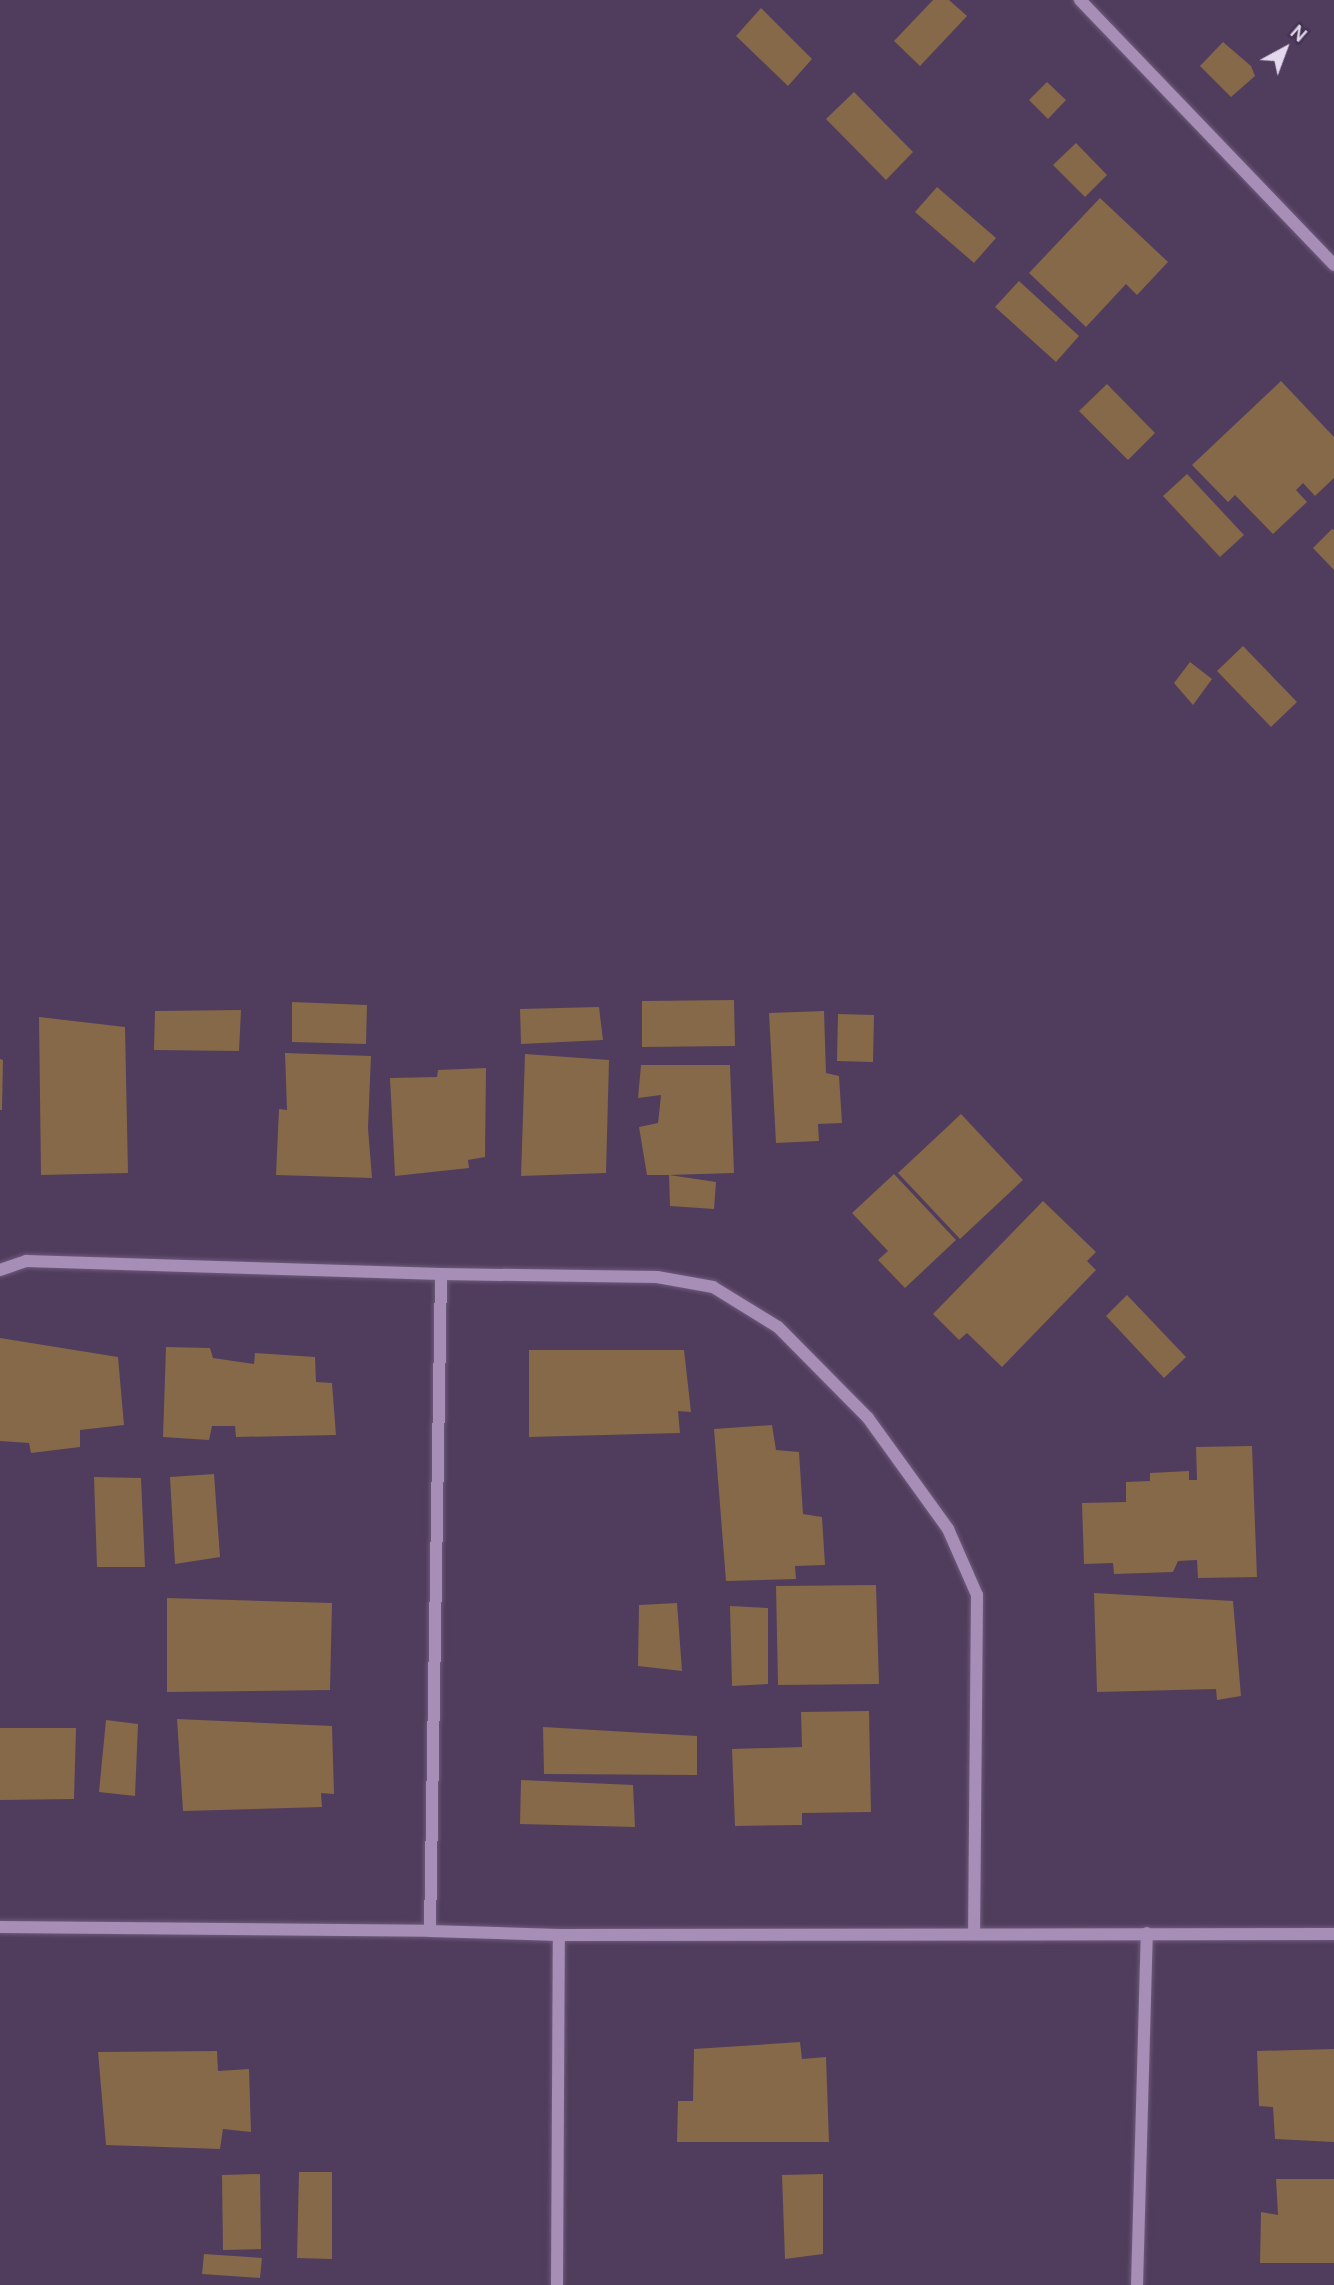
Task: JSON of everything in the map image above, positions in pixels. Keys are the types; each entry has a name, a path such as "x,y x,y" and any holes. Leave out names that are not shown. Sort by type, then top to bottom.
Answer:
{"street":[{"path":"1080,0 1334,265"},
{"path":"0,1270 26,1261 441,1274 657,1277 713,1287 778,1327 868,1418 948,1529 977,1595 974,1934"},
{"path":"430,1931 441,1274"},
{"path":"0,1927 430,1931 559,1935 1334,1934"},
{"path":"1137,2285 1147,1933"},
{"path":"557,2285 559,1935"}],"building":[{"path":"933,0 949,0 967,16 920,66 894,41"},
{"path":"761,8 812,59 788,86 736,36"},
{"path":"1223,42 1251,66 1255,76 1231,97 1200,66"},
{"path":"1047,82 1066,100 1048,119 1029,100"},
{"path":"854,92 913,152 886,180 826,119"},
{"path":"1076,143 1107,175 1085,197 1053,165"},
{"path":"937,187 996,238 974,263 915,212"},
{"path":"1100,198 1168,262 1137,295 1126,284 1086,327 1029,273"},
{"path":"1019,281 1079,336 1056,362 995,307"},
{"path":"1281,381 1334,437 1334,478 1315,496 1303,483 1296,490 1307,502 1273,534 1235,495 1228,502 1192,465"},
{"path":"1107,384 1155,433 1128,460 1079,411"},
{"path":"1187,474 1244,535 1220,557 1163,496"},
{"path":"1334,530 1334,570 1313,548"},
{"path":"1243,646 1297,702 1271,727 1217,671"},
{"path":"1190,662 1212,679 1193,705 1174,683"},
{"path":"734,1000 735,1046 642,1047 642,1001"},
{"path":"292,1002 367,1005 366,1044 292,1042"},
{"path":"599,1007 603,1040 521,1044 520,1009"},
{"path":"241,1010 239,1051 154,1050 155,1011"},
{"path":"824,1011 826,1073 839,1076 842,1123 818,1124 819,1141 776,1143 769,1013"},
{"path":"838,1014 874,1015 873,1062 837,1061"},
{"path":"39,1017 125,1027 128,1173 41,1175"},
{"path":"285,1053 371,1056 368,1128 372,1178 276,1175 279,1109 287,1110"},
{"path":"525,1054 609,1060 606,1173 521,1176"},
{"path":"0,1059 3,1060 2,1110 0,1110"},
{"path":"641,1065 730,1065 734,1173 647,1175 639,1127 658,1123 661,1095 638,1098"},
{"path":"486,1068 485,1157 468,1160 469,1168 395,1176 390,1078 437,1077 438,1070"},
{"path":"961,1114 1023,1180 960,1239 898,1173"},
{"path":"894,1174 956,1240 905,1288 878,1260 888,1251 852,1213"},
{"path":"669,1175 716,1182 714,1209 670,1206"},
{"path":"1043,1201 1096,1252 1087,1261 1096,1270 1002,1367 967,1333 959,1340 933,1314"},
{"path":"1127,1295 1186,1357 1164,1378 1106,1316"},
{"path":"0,1338 118,1357 124,1425 80,1430 80,1447 31,1453 29,1443 0,1441"},
{"path":"166,1347 210,1348 213,1358 254,1364 255,1353 315,1357 316,1382 332,1383 336,1435 236,1437 235,1426 212,1426 209,1440 163,1437"},
{"path":"529,1350 684,1350 691,1412 678,1411 680,1433 529,1437"},
{"path":"772,1425 776,1450 799,1452 803,1514 822,1517 825,1565 795,1566 796,1579 726,1581 714,1429"},
{"path":"1252,1446 1257,1577 1198,1578 1197,1560 1178,1561 1173,1572 1114,1574 1113,1563 1084,1564 1082,1503 1126,1502 1126,1482 1150,1481 1150,1473 1189,1471 1189,1480 1197,1480 1196,1447"},
{"path":"214,1474 220,1557 175,1564 170,1477"},
{"path":"94,1477 141,1478 145,1567 97,1567"},
{"path":"876,1585 879,1684 778,1685 776,1586"},
{"path":"1094,1593 1233,1601 1241,1696 1217,1700 1216,1689 1097,1692"},
{"path":"167,1598 332,1603 330,1690 167,1692"},
{"path":"677,1603 682,1671 638,1666 639,1605"},
{"path":"730,1606 768,1608 768,1684 732,1686"},
{"path":"869,1711 871,1812 802,1813 802,1825 735,1826 732,1749 802,1747 801,1712"},
{"path":"177,1719 332,1726 334,1794 321,1793 322,1807 183,1811"},
{"path":"106,1720 138,1724 135,1796 99,1792"},
{"path":"543,1727 697,1736 697,1775 544,1774"},
{"path":"0,1728 76,1728 74,1799 0,1800"},
{"path":"521,1780 633,1785 635,1827 520,1824"},
{"path":"800,2042 802,2059 826,2057 829,2142 677,2142 678,2101 693,2101 694,2049"},
{"path":"1334,2049 1334,2142 1275,2139 1273,2107 1259,2106 1257,2051"},
{"path":"217,2051 218,2071 249,2069 251,2132 223,2129 220,2149 106,2145 98,2052"},
{"path":"299,2172 332,2172 332,2259 297,2258"},
{"path":"260,2174 261,2249 223,2250 222,2175"},
{"path":"823,2174 823,2254 785,2259 782,2175"},
{"path":"1276,2179 1334,2179 1334,2263 1260,2263 1261,2212 1278,2215"},
{"path":"204,2254 262,2258 260,2278 202,2274"}]}
